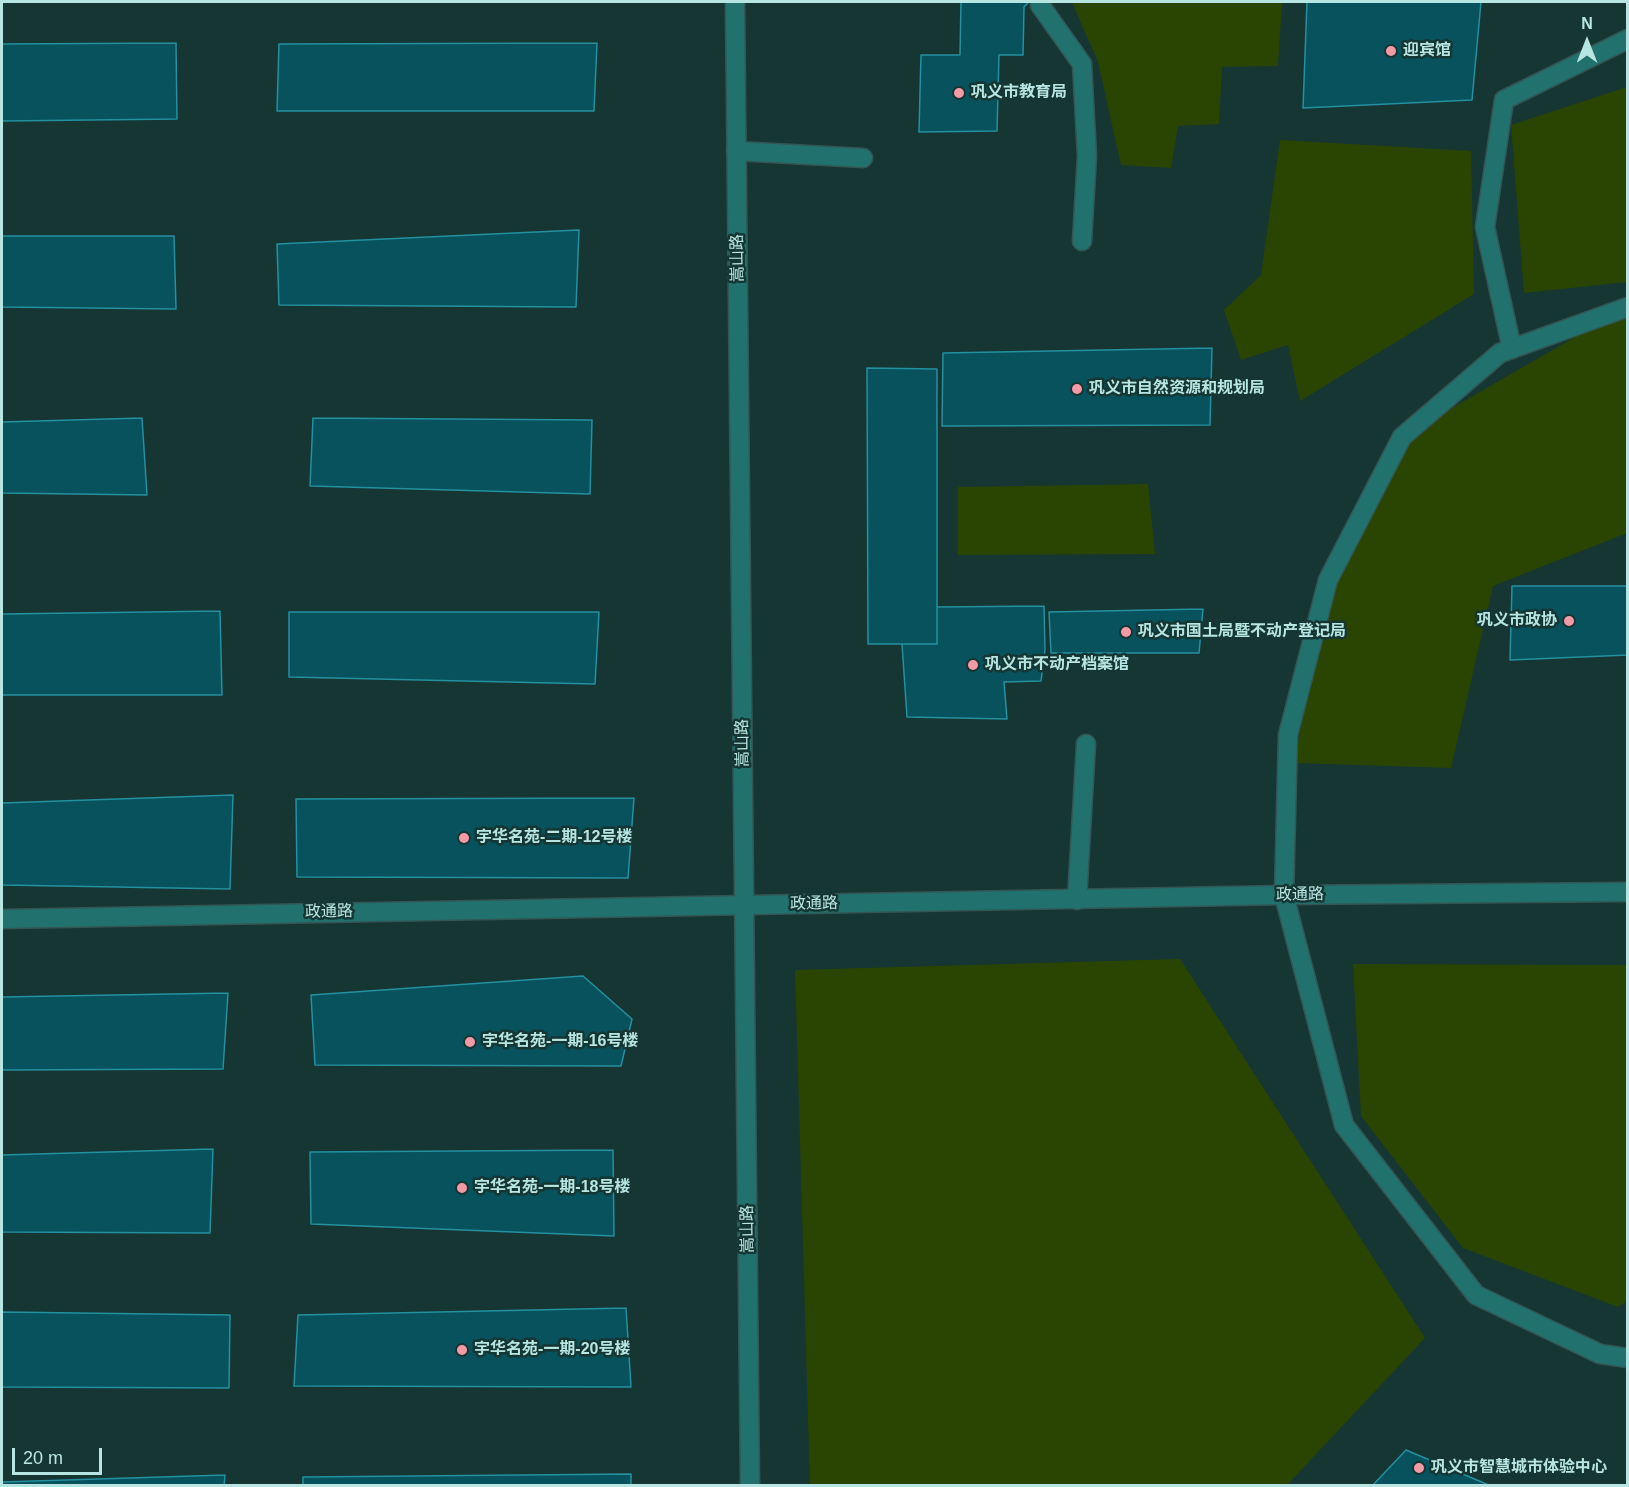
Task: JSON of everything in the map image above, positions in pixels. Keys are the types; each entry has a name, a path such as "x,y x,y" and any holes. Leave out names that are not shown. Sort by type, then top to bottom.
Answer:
{"street":[{"name":"嵩山路","path":"735,2 750,1485"},
{"path":"1040,5 1082,64 1088,156 1082,241"},
{"path":"1512,349 1485,227 1504,100 1628,39"},
{"path":"736,151 863,158"},
{"path":"1628,307 1500,353 1402,437 1328,580 1288,735 1284,896 1344,1125 1476,1295 1600,1354 1628,1358"},
{"path":"1077,900 1086,744"},
{"name":"政通路","path":"2,919 745,904 1628,892"}],"green space":[{"path":"1072,2 1282,2 1278,66 1222,67 1219,124 1178,126 1171,168 1121,165 1098,62"},
{"path":"1627,87 1627,282 1524,293 1511,125"},
{"path":"1280,140 1471,151 1474,294 1300,401 1288,345 1241,360 1224,310 1261,275"},
{"path":"1627,307 1627,533 1493,586 1451,768 1294,763 1328,580 1402,437"},
{"path":"1148,484 1155,554 958,555 958,487"},
{"path":"1180,959 1425,1338 1287,1485 810,1485 795,970"},
{"path":"1353,964 1627,965 1627,1301 1618,1307 1463,1248 1361,1116"}],"building":[{"name":"巩义市教育局","path":"961,2 1029,2 1024,7 1023,55 999,55 997,131 919,132 921,55 960,55"},
{"name":"迎宾馆","path":"1307,2 1481,2 1472,100 1303,108"},
{"path":"176,43 177,119 2,121 2,44"},
{"path":"597,43 594,111 277,111 279,44"},
{"path":"579,230 576,307 279,305 277,244"},
{"path":"2,236 174,236 176,309 2,307"},
{"name":"巩义市自然资源和规划局","path":"1212,348 1210,425 942,426 943,353"},
{"path":"867,368 937,369 937,644 868,644"},
{"path":"142,418 147,495 2,493 2,422"},
{"path":"313,418 592,420 590,494 310,486"},
{"name":"巩义市政协","path":"1512,586 1628,586 1628,655 1510,660"},
{"name":"巩义市不动产档案馆","path":"1044,606 1045,650 1041,681 1004,682 1007,719 907,717 902,644 937,644 937,607"},
{"name":"巩义市国土局暨不动产登记局","path":"1203,609 1199,653 1051,653 1049,612"},
{"path":"220,611 222,695 2,695 2,614"},
{"path":"289,612 599,612 595,684 289,677"},
{"path":"233,795 230,889 2,885 2,803"},
{"name":"宇华名苑-二期-12号楼","path":"634,798 628,878 297,877 296,799"},
{"name":"宇华名苑-一期-16号楼","path":"583,976 632,1019 621,1066 315,1065 311,995"},
{"path":"228,993 223,1069 2,1070 2,997"},
{"path":"213,1149 210,1233 2,1232 2,1155"},
{"name":"宇华名苑-一期-18号楼","path":"613,1150 614,1236 311,1224 310,1152"},
{"name":"宇华名苑-一期-20号楼","path":"626,1308 631,1387 294,1386 298,1315"},
{"path":"2,1312 230,1315 229,1388 2,1387"},
{"name":"巩义市智慧城市体验中心","path":"1406,1450 1491,1486 1372,1486"},
{"path":"631,1474 631,1486 303,1486 303,1477"},
{"path":"225,1475 224,1486 2,1486 2,1482"}],"place":[{"name":"迎宾馆","path":"1391,51"},
{"name":"巩义市教育局","path":"959,93"},
{"name":"巩义市自然资源和规划局","path":"1077,389"},
{"name":"巩义市政协","path":"1569,621"},
{"name":"巩义市国土局暨不动产登记局","path":"1126,632"},
{"name":"巩义市不动产档案馆","path":"973,665"},
{"name":"宇华名苑-二期-12号楼","path":"464,838"},
{"name":"宇华名苑-一期-16号楼","path":"470,1042"},
{"name":"宇华名苑-一期-18号楼","path":"462,1188"},
{"name":"宇华名苑-一期-20号楼","path":"462,1350"},
{"name":"巩义市智慧城市体验中心","path":"1419,1468"}]}
